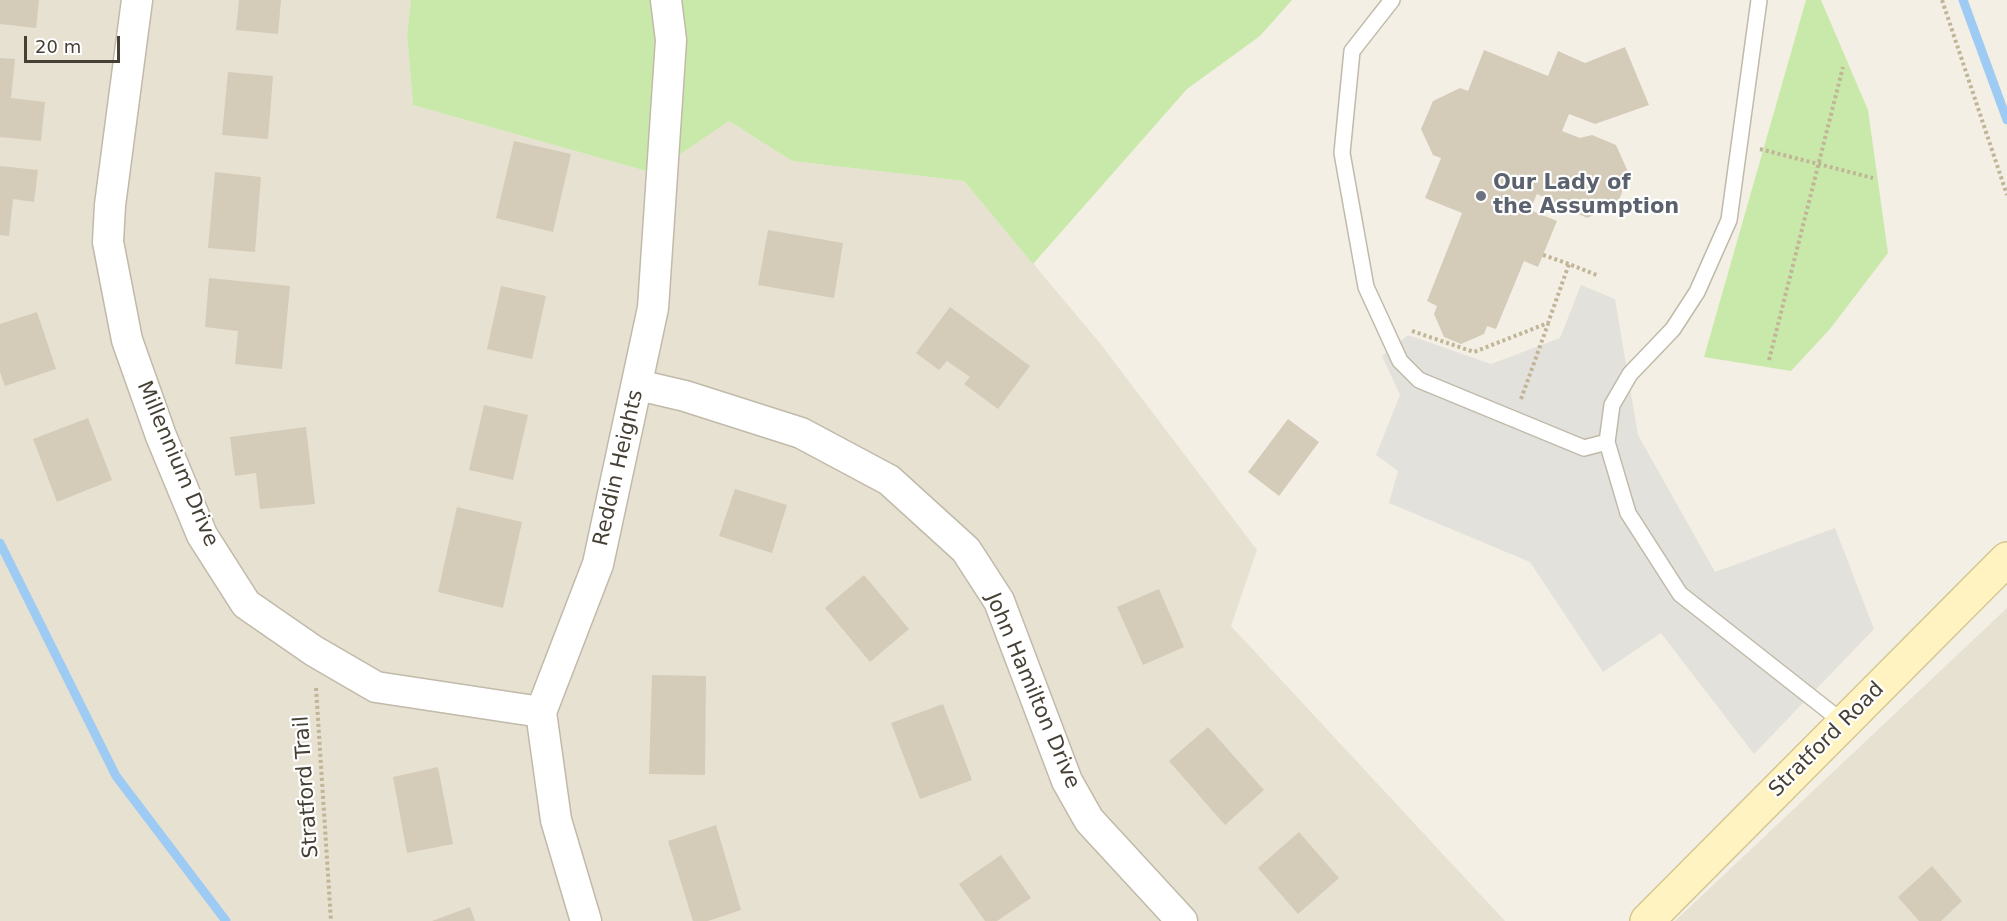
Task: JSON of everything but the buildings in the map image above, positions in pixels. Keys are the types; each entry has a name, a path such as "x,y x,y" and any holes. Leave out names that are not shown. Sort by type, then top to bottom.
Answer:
{"main road":[{"name":"Stratford Road","path":"1647,921 2007,559"}],"street":[{"name":"Millennium Drive","path":"137,0 110,205 108,242 127,340 161,436 202,535 246,604 314,651 376,687 541,712"},
{"name":"Reddin Heights","path":"586,921 556,820 541,712 598,564 653,308 671,40 666,0"},
{"name":"John Hamilton Drive","path":"638,385 685,396 801,433 889,480 966,550 999,601 1067,781 1089,820 1182,921"}],"lane":[{"path":"1392,0 1352,51 1342,153 1366,287 1400,361 1419,380 1584,448 1607,442"},
{"path":"1759,0 1729,220 1697,292 1673,329 1630,374 1612,405 1607,442 1628,513 1680,594 1844,723"}],"path":[{"path":"1942,0 2007,195"},
{"path":"1769,360 1843,67"},
{"path":"1739,144 1873,178"},
{"path":"1543,255 1599,276"},
{"path":"1514,419 1569,264"},
{"path":"1380,319 1474,352 1548,323"},
{"name":"Stratford Trail","path":"314,651 331,921"}],"shaded area":[{"path":"0,0 411,0 407,34 413,105 653,173 729,121 792,161 964,181 1099,342 1257,550 1231,626 1505,921 0,921"},
{"path":"1581,285 1615,299 1638,435 1715,572 1835,528 1874,629 1754,754 1661,633 1603,672 1530,562 1389,503 1398,471 1376,455 1400,395 1382,356 1408,335 1491,364 1560,338"},
{"path":"2007,608 2007,921 1675,921"}],"green space":[{"path":"411,0 1292,0 1260,36 1187,89 1033,264 964,181 792,161 729,121 653,173 413,105 407,34"},
{"path":"1806,0 1821,0 1868,110 1888,253 1830,329 1791,371 1704,357"}],"waterway":[{"path":"1963,0 2007,120"},
{"path":"0,543 116,776 226,921"}],"place":[{"name":"Our Lady of the Assumption","path":"1481,196"}]}
